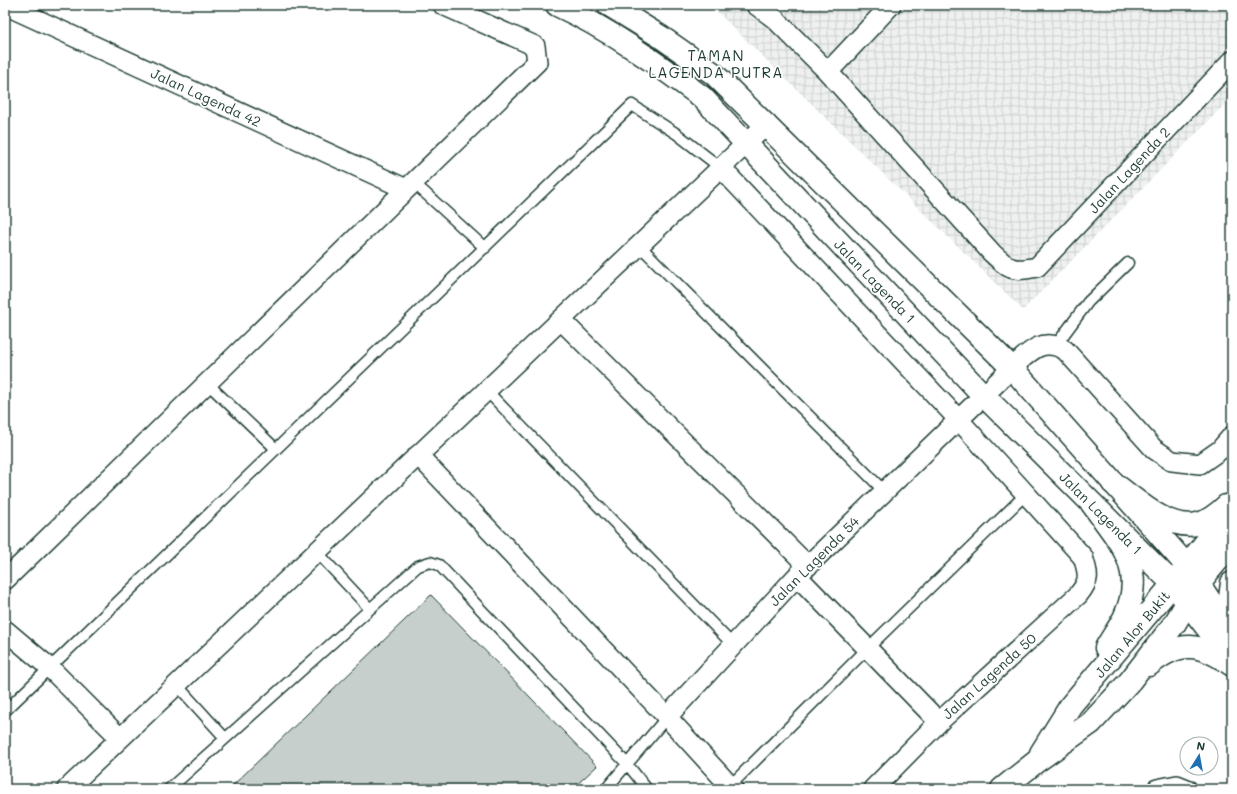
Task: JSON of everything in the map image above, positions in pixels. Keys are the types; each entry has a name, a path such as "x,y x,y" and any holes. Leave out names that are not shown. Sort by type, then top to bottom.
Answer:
{"street":[{"path":"5,580 537,62 535,46 443,5"},
{"name":"Jalan Lagenda 1","path":"557,5 587,19 702,98 983,395 1173,584 1232,660"},
{"name":"Jalan Lagenda 1","path":"609,5 661,37 714,74 767,124 1012,368 1186,566 1232,634"},
{"path":"756,5 775,19 828,72 891,5"},
{"name":"Jalan Lagenda 42","path":"8,9 410,186"},
{"name":"Jalan Lagenda 2","path":"828,72 992,253 1007,268 1021,270 1037,267 1232,61"},
{"path":"67,789 767,124"},
{"path":"721,168 958,419 1025,495"},
{"path":"560,320 803,571 867,649 939,722"},
{"name":"Jalan Lagenda 54","path":"668,717 732,645 803,571 983,395 1029,352 1043,345 1056,345"},
{"path":"1056,345 1065,350 1154,449 1172,461 1200,464 1220,450 1232,436"},
{"path":"418,455 668,717 731,788"},
{"path":"1113,483 1161,517 1180,524 1198,524 1218,514 1232,500"},
{"name":"Jalan Lagenda 50","path":"872,789 939,722 1078,595 1087,584 1088,570 1083,557 1025,495"},
{"path":"1071,706 1125,616 1132,593 1133,572 1127,554 1093,505"},
{"name":"Jalan Alor Bukit","path":"1037,761 1071,706 1173,584 1232,509"},
{"name":"Jalan Alor Bukit","path":"1002,789 1037,761 1091,723 1130,681 1175,623 1198,584 1232,543"},
{"path":"1232,583 1230,598 1232,608"},
{"path":"5,630 50,668 120,738"},
{"path":"1130,681 1152,662 1172,650 1195,646 1216,653 1232,665"},
{"path":"1157,789 1182,787"}],"lane":[{"path":"5,711 632,105 677,134 721,168"},
{"path":"410,186 484,248"},
{"path":"639,245 884,491"},
{"path":"1056,345 1088,302 1128,263"},
{"path":"207,383 276,449"},
{"path":"486,390 732,645"},
{"path":"731,788 867,649 1025,495"},
{"path":"316,551 370,609"},
{"path":"169,789 418,566 430,562 439,565 628,765 647,789"},
{"path":"176,684 225,738"},
{"name":"Jalan Lagenda 54","path":"606,789 668,717"}],"shaded area":[{"path":"710,5 1232,5 1232,97 1023,310"}],"building":[{"path":"431,595 597,766 572,789 229,789"}],"district":[{"name":"TAMAN LAGENDA PUTRA","path":"716,64"}]}
